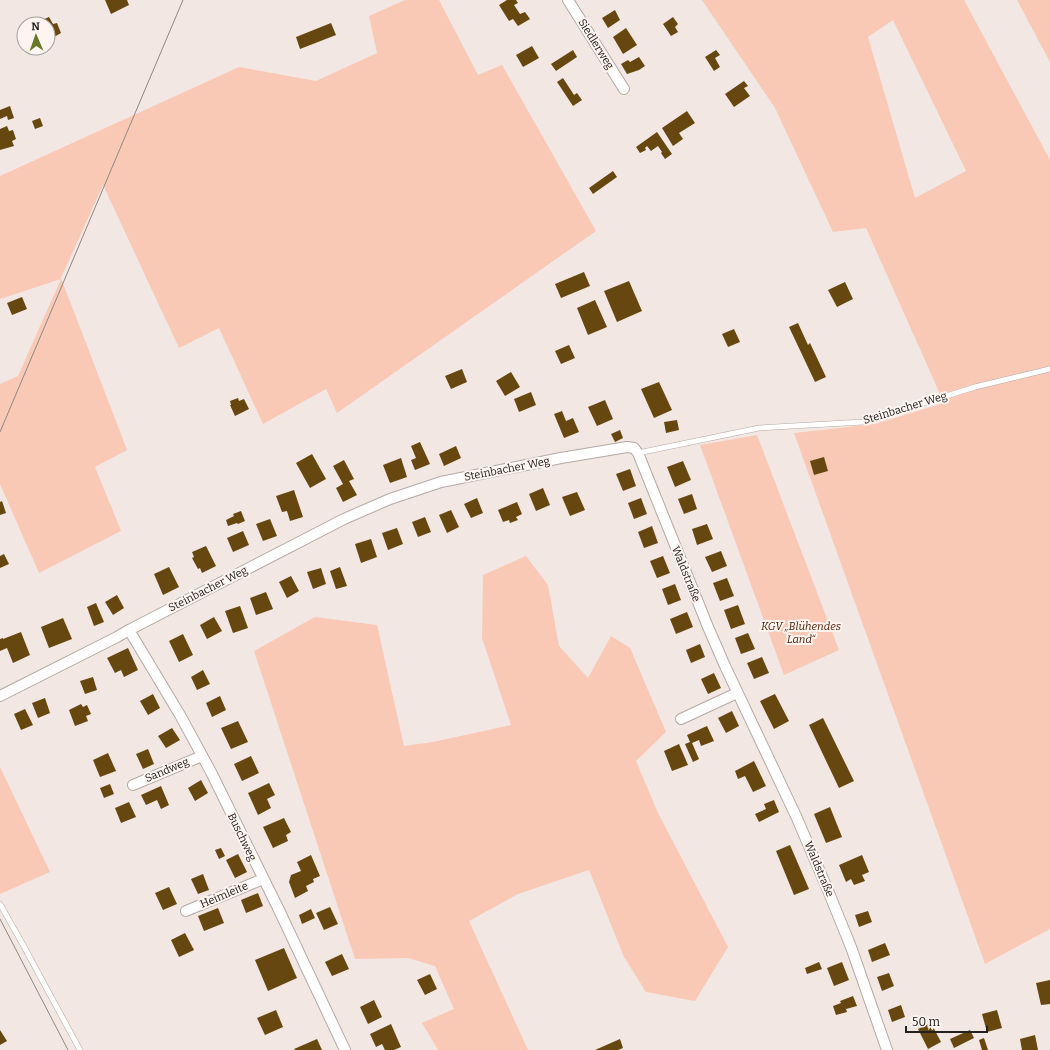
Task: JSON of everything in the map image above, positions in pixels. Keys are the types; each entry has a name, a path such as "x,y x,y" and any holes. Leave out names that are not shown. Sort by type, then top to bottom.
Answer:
{"street":[{"name":"Siedlerweg","path":"568,0 624,89"},
{"name":"Steinbacher Weg","path":"0,696 118,637 344,519 390,499 441,482 562,458 627,447 634,448 638,453"},
{"name":"Waldstraße","path":"638,453 708,627 828,888 851,947 887,1050"},
{"name":"Buschweg","path":"129,630 180,715 202,756 345,1050"},
{"path":"681,719 738,694"},
{"name":"Sandweg","path":"133,785 202,756"},
{"name":"Heimleite","path":"186,911 263,879"}],"lane":[{"name":"Steinbacher Weg","path":"638,453 759,428 864,422 975,387 1050,369"},
{"path":"0,904 80,1050"}],"green space":[{"path":"405,0 439,0 478,75 502,65 596,231 337,413 326,389 263,424 219,328 179,348 103,185 61,278 127,450 95,467 121,531 39,573 0,484 0,384 18,376 61,279 0,299 0,176 239,67 316,81 377,53 369,16"},
{"path":"702,0 964,0 1050,160 1050,929 985,964 794,433 875,424 944,403 866,228 833,232 775,108","holes":["893,20 966,171 915,198 868,37"]},
{"path":"1017,0 1050,0 1050,62"},
{"name":"KGV „Blühendes Land“","path":"757,435 839,650 784,675 700,445"},
{"path":"526,556 548,585 559,646 588,678 611,636 630,648 666,732 636,761 658,813 728,947 695,1001 646,992 624,957 589,870 518,894 469,921 528,1050 438,1050 422,1023 454,1009 435,966 408,958 355,959 254,651 315,617 377,625 404,746 433,742 511,725 482,638 483,575"},
{"path":"0,767 50,872 0,894"}],"building":[{"path":"105,0 127,0 129,5 111,14"},
{"path":"507,0 516,0 518,3 514,5 520,14 525,12 530,19 518,26 513,19 509,21 499,5"},
{"path":"615,10 620,20 608,28 602,18"},
{"path":"673,17 678,24 675,27 678,32 671,36 663,24"},
{"path":"56,23 57,23 61,33 56,36"},
{"path":"331,23 336,35 300,49 296,37"},
{"path":"626,28 637,45 623,54 613,37"},
{"path":"532,46 539,58 523,67 516,55"},
{"path":"573,50 577,57 556,71 551,64"},
{"path":"716,50 720,55 715,58 720,67 714,71 705,57"},
{"path":"639,57 645,66 639,70 627,74 621,64 628,60 630,62"},
{"path":"563,78 574,95 577,93 582,100 573,106 557,82"},
{"path":"744,81 748,86 744,88 750,96 734,107 725,94"},
{"path":"10,106 14,118 8,120 7,116 0,119 0,110"},
{"path":"687,111 695,123 679,133 683,139 673,146 662,128"},
{"path":"40,118 43,126 35,129 32,121"},
{"path":"7,126 9,131 13,130 16,139 12,141 14,146 0,150 0,129"},
{"path":"657,132 672,154 665,159 658,146 651,151 647,146 645,148 646,150 640,153 636,147"},
{"path":"613,171 617,177 593,194 589,188"},
{"path":"584,272 590,286 561,298 555,284"},
{"path":"629,281 642,311 617,322 604,291"},
{"path":"845,282 853,299 837,307 828,290"},
{"path":"22,297 27,309 12,315 7,303"},
{"path":"595,300 607,327 588,335 577,308"},
{"path":"798,323 808,345 810,343 826,377 815,382 789,327"},
{"path":"734,329 740,342 728,347 722,334"},
{"path":"569,345 575,358 561,364 555,351"},
{"path":"462,369 467,382 451,389 445,376"},
{"path":"511,372 520,387 505,396 496,381"},
{"path":"659,382 672,410 654,418 641,389"},
{"path":"531,392 536,405 519,412 514,399"},
{"path":"238,398 239,401 244,399 249,409 235,416 230,405 230,401"},
{"path":"605,400 613,419 597,426 588,407"},
{"path":"562,411 566,421 573,418 579,432 564,438 554,414"},
{"path":"677,420 679,430 666,433 664,422"},
{"path":"620,430 623,438 615,442 611,434"},
{"path":"420,442 430,464 415,470 411,460 416,458 411,446"},
{"path":"456,446 461,458 444,466 439,454"},
{"path":"312,454 326,479 310,488 296,463"},
{"path":"824,457 828,471 814,475 810,461"},
{"path":"401,458 407,477 390,483 383,465"},
{"path":"344,460 354,479 349,481 357,495 343,502 336,488 343,484 333,466"},
{"path":"683,461 691,480 675,487 667,467"},
{"path":"630,469 636,486 623,491 616,474"},
{"path":"543,488 550,505 536,511 529,494"},
{"path":"294,490 303,517 290,521 287,511 282,512 276,496"},
{"path":"577,492 585,510 570,516 562,497"},
{"path":"692,494 697,509 684,514 678,499"},
{"path":"477,498 483,513 471,518 464,504"},
{"path":"641,498 647,514 634,519 628,503"},
{"path":"2,501 6,513 0,515 0,502"},
{"path":"517,502 522,514 516,517 518,520 510,523 509,520 503,522 498,510"},
{"path":"451,510 459,527 447,533 439,515"},
{"path":"241,511 245,521 228,526 226,520 234,516 233,514"},
{"path":"425,517 431,532 418,537 412,522"},
{"path":"270,519 277,536 263,541 256,524"},
{"path":"707,524 713,539 697,545 692,529"},
{"path":"652,526 658,543 644,548 638,532"},
{"path":"397,528 403,544 388,550 382,533"},
{"path":"243,531 249,545 233,552 227,538"},
{"path":"371,539 377,557 361,563 355,544"},
{"path":"206,546 216,566 202,573 192,558 194,557 192,552"},
{"path":"721,551 727,566 712,572 705,557"},
{"path":"4,554 9,564 0,568 0,556"},
{"path":"663,556 670,573 657,578 650,561"},
{"path":"169,567 179,587 163,595 154,574"},
{"path":"340,567 347,586 336,589 330,571"},
{"path":"321,568 326,584 313,589 307,572"},
{"path":"291,576 299,591 287,598 279,582"},
{"path":"727,578 734,596 720,601 713,583"},
{"path":"675,584 681,600 668,605 662,589"},
{"path":"266,592 273,609 256,615 250,598"},
{"path":"117,595 124,608 113,615 105,602"},
{"path":"96,603 104,622 94,626 87,607"},
{"path":"738,605 745,624 731,629 724,610"},
{"path":"240,606 248,628 233,633 225,611"},
{"path":"687,612 693,627 676,634 670,619"},
{"path":"214,617 222,631 207,639 200,625"},
{"path":"63,618 72,639 49,648 41,627"},
{"path":"21,632 30,655 13,663 7,648 0,651 0,639"},
{"path":"748,633 755,649 741,654 735,638"},
{"path":"183,634 193,655 179,662 169,641"},
{"path":"700,644 705,657 691,663 686,650"},
{"path":"128,648 138,670 124,677 121,670 115,673 107,658"},
{"path":"762,657 769,673 754,679 747,663"},
{"path":"203,670 210,684 197,690 191,677"},
{"path":"714,673 721,688 708,694 701,679"},
{"path":"93,677 97,690 85,694 80,681"},
{"path":"153,694 160,708 148,715 140,701"},
{"path":"775,694 789,721 774,729 760,701"},
{"path":"220,696 226,710 212,717 206,703"},
{"path":"45,698 50,713 38,718 32,703"},
{"path":"81,704 83,707 87,705 91,714 86,716 88,721 75,726 69,710"},
{"path":"25,709 33,725 21,730 14,714"},
{"path":"732,711 739,726 726,733 718,718"},
{"path":"823,718 854,781 839,788 809,725"},
{"path":"238,721 248,742 231,749 221,728"},
{"path":"707,726 714,741 701,746 699,740 692,743 699,759 693,762 685,744 690,742 687,735"},
{"path":"172,728 180,740 166,748 158,736"},
{"path":"679,744 688,765 672,771 664,751"},
{"path":"148,749 154,764 143,769 136,754"},
{"path":"108,753 116,771 100,777 93,760"},
{"path":"251,756 259,773 242,781 234,764"},
{"path":"754,761 766,786 753,792 745,776 738,779 735,771"},
{"path":"201,780 208,793 195,801 188,788"},
{"path":"269,783 275,795 267,799 271,808 258,815 248,793"},
{"path":"110,784 114,794 104,798 100,788"},
{"path":"161,786 169,805 161,809 157,800 146,805 141,795"},
{"path":"774,800 779,812 759,822 755,814 766,809 764,804"},
{"path":"129,802 136,817 121,823 115,808"},
{"path":"830,807 842,837 826,843 814,814"},
{"path":"284,818 291,832 286,835 288,841 273,848 263,827"},
{"path":"790,845 809,889 794,895 776,851"},
{"path":"221,848 225,856 219,859 215,850"},
{"path":"238,854 247,872 235,878 226,860"},
{"path":"311,855 320,876 313,879 314,882 306,886 308,891 295,898 289,882 291,875 301,871 297,862"},
{"path":"862,855 869,872 862,875 865,881 854,885 851,879 846,882 839,865"},
{"path":"203,874 209,890 198,894 191,879"},
{"path":"169,887 177,904 163,910 155,893"},
{"path":"258,893 263,906 246,913 241,900"},
{"path":"330,907 338,924 324,930 316,913"},
{"path":"218,908 224,923 204,931 198,916"},
{"path":"311,909 315,918 302,924 299,915"},
{"path":"868,911 872,922 859,927 855,915"},
{"path":"185,933 194,950 179,957 171,940"},
{"path":"885,943 890,955 872,962 868,950"},
{"path":"284,948 297,978 268,991 255,960"},
{"path":"342,954 349,969 332,976 325,962"},
{"path":"819,962 822,969 807,974 805,968"},
{"path":"842,962 849,980 834,986 827,968"},
{"path":"889,973 894,986 882,991 877,977"},
{"path":"430,974 437,989 425,995 417,980"},
{"path":"1050,980 1050,1004 1041,1005 1036,983"},
{"path":"853,996 857,1006 846,1009 847,1012 836,1015 833,1006 841,1003 840,1001"},
{"path":"374,1000 382,1017 368,1024 360,1007"},
{"path":"901,1005 905,1017 892,1022 888,1010"},
{"path":"276,1010 283,1027 265,1035 257,1018"},
{"path":"997,1010 1002,1028 987,1032 982,1014"},
{"path":"931,1023 941,1042 928,1049 918,1029"},
{"path":"391,1024 401,1047 394,1050 385,1050 382,1044 376,1047 370,1034"},
{"path":"0,1030 7,1041 0,1045"},
{"path":"970,1030 974,1038 954,1048 950,1039"},
{"path":"1035,1035 1038,1050 1022,1050 1020,1039"},
{"path":"984,1038 988,1050 982,1050 979,1040"},
{"path":"317,1039 322,1050 294,1049"},
{"path":"620,1039 623,1048 618,1050 595,1050"}],"tram line":[{"path":"0,432 183,0"},
{"path":"0,919 68,1050"}]}
